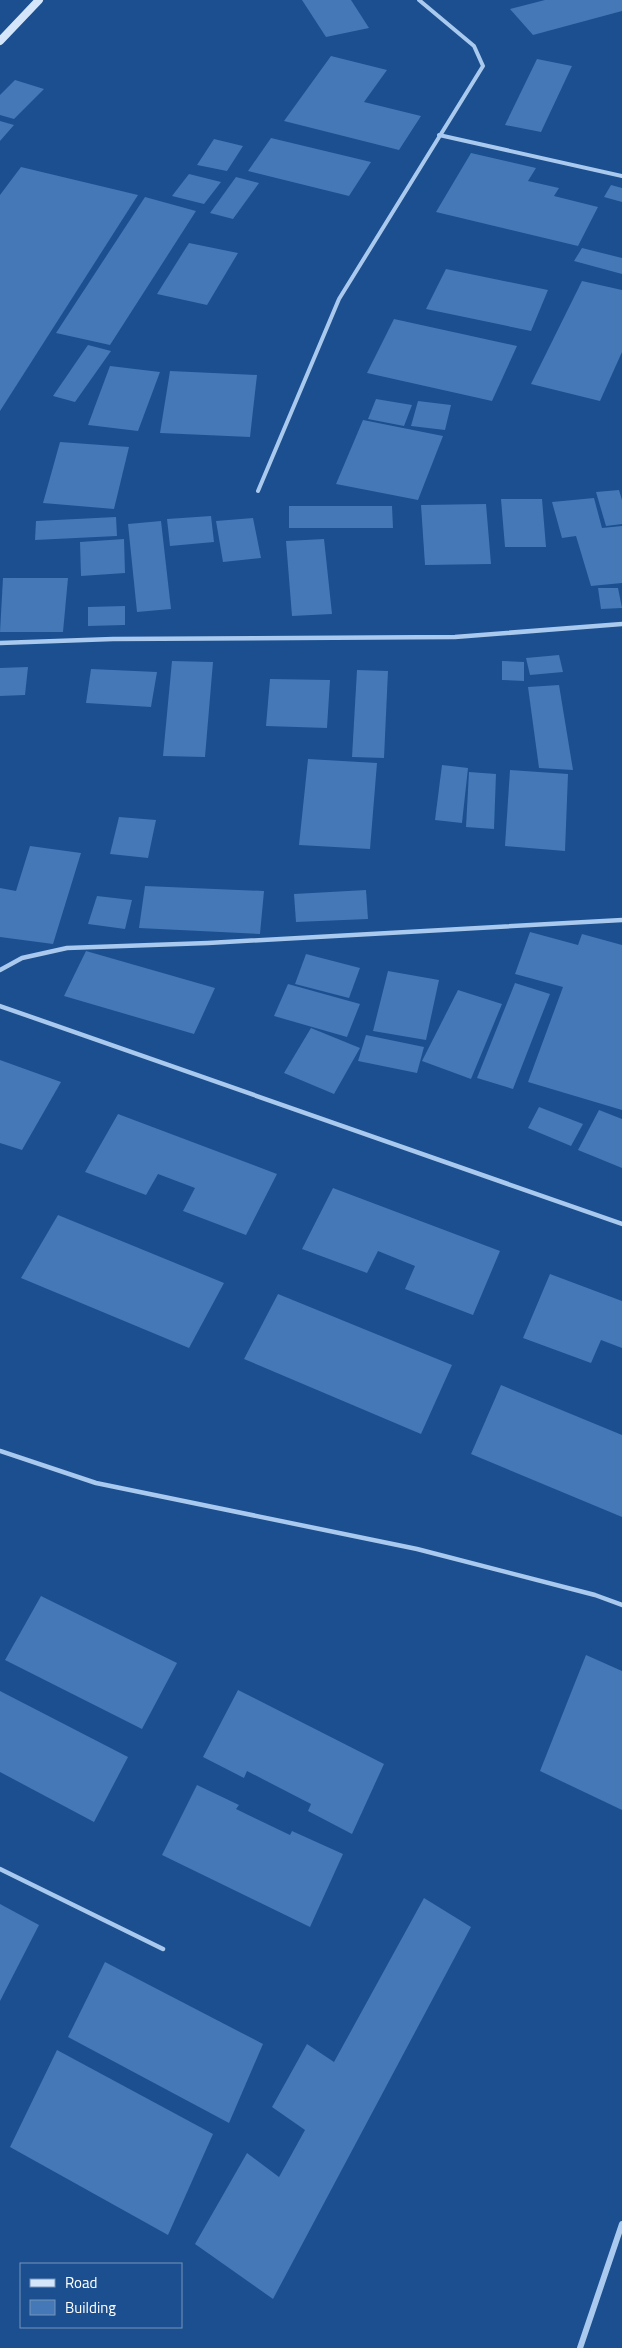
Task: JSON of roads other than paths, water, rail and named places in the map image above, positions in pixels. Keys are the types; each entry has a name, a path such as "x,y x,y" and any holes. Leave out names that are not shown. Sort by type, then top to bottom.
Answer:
{"main road":[{"path":"0,41 39,0"}],"street":[{"path":"258,491 339,299 439,135 484,66 474,46 419,0"},
{"path":"439,135 622,176"},
{"path":"0,643 455,637 622,624"},
{"path":"0,970 22,958 66,948 208,943 622,920"},
{"path":"0,1006 622,1224"},
{"path":"580,2348 622,2224"}],"lane":[{"path":"0,1451 96,1483 417,1549 595,1595 622,1604"},
{"path":"0,1869 163,1948"}]}
